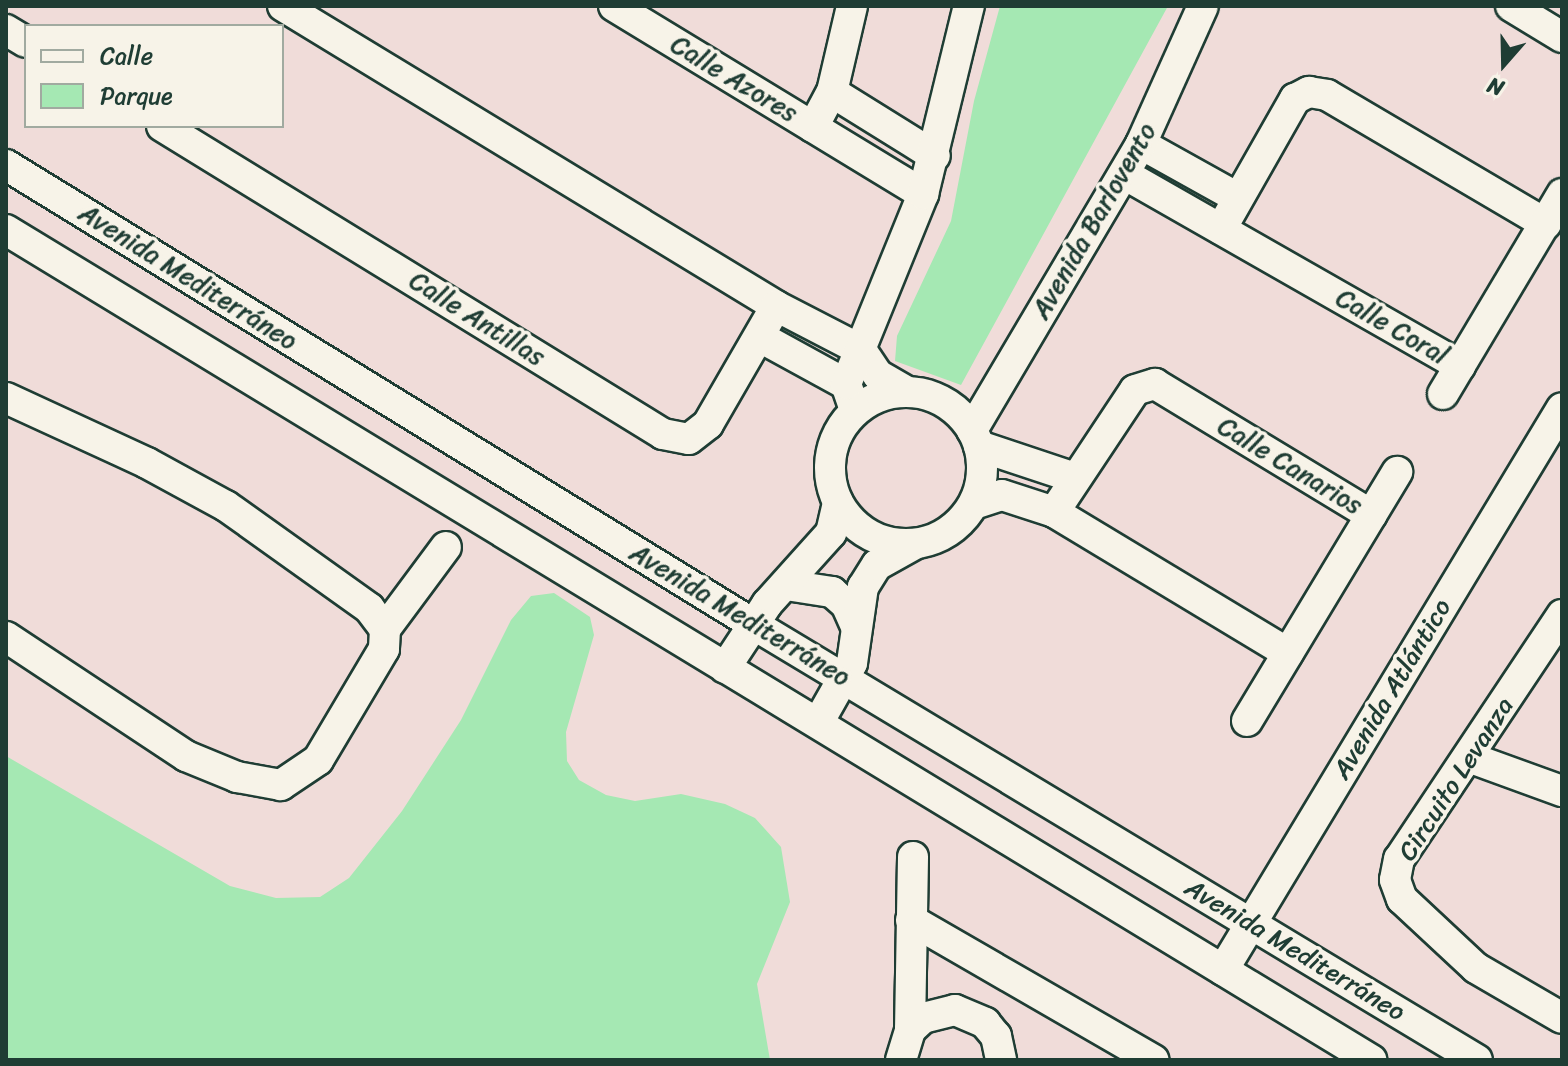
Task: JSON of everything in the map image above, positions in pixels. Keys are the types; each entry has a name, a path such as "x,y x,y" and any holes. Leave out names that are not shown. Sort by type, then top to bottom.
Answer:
{"street":[{"path":"283,6 776,306 861,350 878,375 906,391 943,401 976,438 1075,478"},
{"name":"Calle Azores","path":"614,6 923,194"},
{"name":"Calle Azores","path":"813,127 832,92 852,6"},
{"path":"725,668 753,624 831,533 838,503 830,455 843,423 861,350 935,156 969,6"},
{"name":"Avenida Barlovento","path":"976,438 1141,144 1203,6"},
{"path":"1511,6 1562,37"},
{"path":"6,30 24,41"},
{"name":"Calle Azores","path":"832,92 935,156"},
{"path":"1221,229 1295,99 1309,92 1327,95 1546,224"},
{"name":"Calle Antillas","path":"165,128 663,434 689,439 708,424 776,306"},
{"path":"1141,144 1238,198"},
{"name":"Avenida Mediterráneo","path":"6,165 753,624 1477,1060"},
{"name":"Calle Coral","path":"1124,174 1460,366 1562,194"},
{"name":"Avenida Mediterráneo","path":"6,230 1371,1060"},
{"path":"760,337 850,397 906,391"},
{"path":"1443,394 1460,366"},
{"name":"Calle Canarios","path":"1054,512 1135,390 1155,384 1371,515 1247,721"},
{"path":"6,398 147,463 226,506 357,599 385,629"},
{"name":"Avenida Atlántico","path":"1223,970 1562,408"},
{"path":"818,723 846,678 863,587 877,565 915,544 948,532 974,504 982,474 976,438"},
{"path":"1371,515 1397,472"},
{"path":"974,504 1002,495 1054,512 1288,653"},
{"path":"838,503 855,525 873,537 915,544"},
{"path":"6,637 186,756 237,777 281,785 318,760 384,649 385,629 446,547"},
{"path":"786,585 832,592 856,626"},
{"name":"Circuito Levanza","path":"1560,623 1399,859 1395,880 1402,899 1476,968 1562,1018"},
{"path":"1468,757 1562,791"},
{"path":"901,1060 910,1030 913,857"},
{"path":"911,920 1153,1060"},
{"path":"910,1030 938,1012 971,1014 996,1036 1001,1060"}],"green space":[{"path":"1000,6 1168,6 961,385 895,361 897,336 951,221 974,101"},
{"path":"554,593 590,617 594,635 566,732 567,761 579,780 606,795 635,801 681,794 725,804 755,818 781,847 790,902 757,984 770,1060 6,1060 6,756 230,886 276,898 320,897 349,878 402,811 461,720 511,620 531,596"}]}
